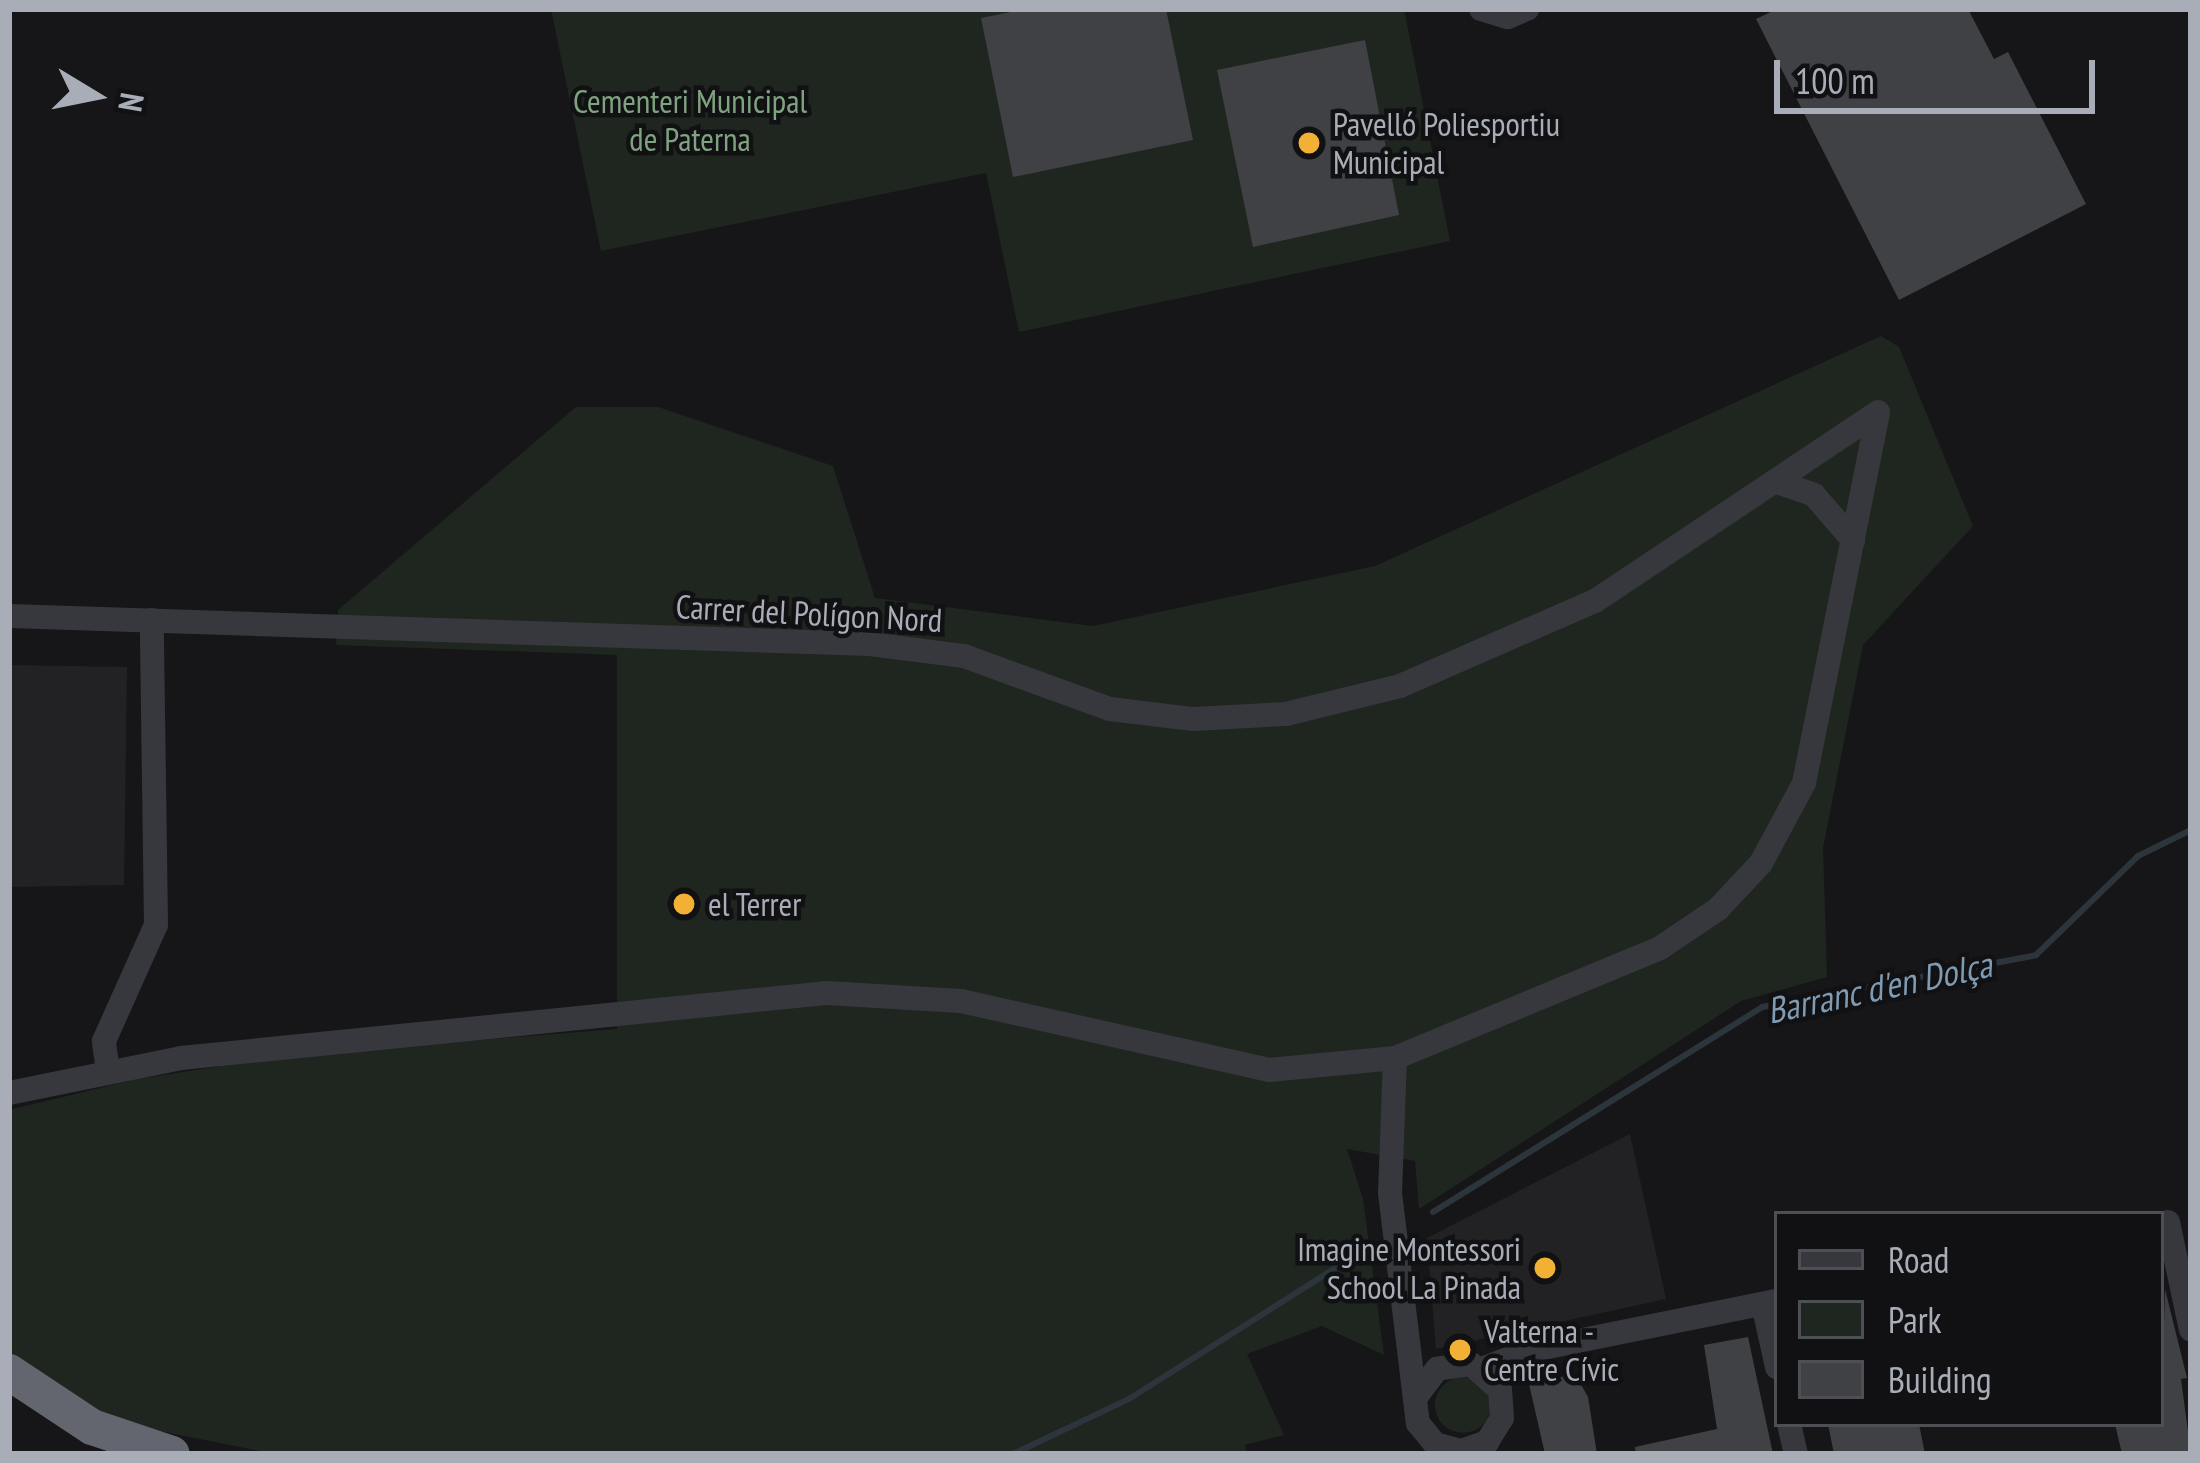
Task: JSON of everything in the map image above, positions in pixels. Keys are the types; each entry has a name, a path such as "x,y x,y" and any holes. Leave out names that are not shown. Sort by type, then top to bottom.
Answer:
{"highway":[{"path":"9,1372 92,1427 172,1454"}],"street":[{"path":"1481,9 1508,17 1527,9"},
{"name":"Carrer del Polígon Nord","path":"9,616 870,644 964,656 1110,709 1192,719 1286,714 1400,686 1595,601 1878,412 1853,540"},
{"path":"9,1093 108,1071 885,992 961,1001 1269,1070 1395,1058 1660,948 1718,909 1761,863 1804,783 1853,540 1814,495 1777,482"},
{"path":"108,1071 104,1041 156,925 152,620"},
{"path":"1395,1058 1390,1193 1406,1334 1425,1435 1448,1452 1475,1449 1502,1418 1500,1390 1482,1369"},
{"path":"2173,1220 2191,1330"},
{"path":"1406,1334 1437,1369 1482,1369 1528,1351 1770,1302 1774,1339"},
{"path":"1417,1396 1437,1369"}],"shaded area":[{"path":"9,665 127,667 124,885 9,887"},
{"name":"Imagine Montessori School La Pinada","path":"1630,1134 1666,1299 1436,1349 1427,1238"}],"green space":[{"name":"Cementeri Municipal de Paterna","path":"551,9 1404,9 1450,241 1019,332 986,173 601,251"},
{"path":"1881,336 1899,347 1973,526 1863,645 1823,848 1827,977 1741,1001 1419,1209 1415,1161 1347,1149 1363,1199 1384,1355 1322,1326 1247,1354 1284,1435 1245,1445 1247,1454 275,1454 125,1424 36,1376 9,1351 9,1110 137,1079 294,1055 617,1029 617,655 336,645 338,610 576,407 658,407 833,466 875,598 1093,626 1375,566"},
{"path":"1463,1377 1483,1385 1491,1405 1483,1425 1463,1433 1443,1425 1435,1405 1443,1385"}],"building":[{"path":"1026,9 1166,9 1193,140 1013,177 981,18"},
{"path":"1777,9 1968,9 1994,59 2008,52 2086,204 1899,300 1756,19"},
{"name":"Pavelló Poliesportiu Municipal","path":"1365,40 1399,215 1253,247 1217,70"},
{"path":"2165,1289 2187,1378 2181,1379 2191,1454 2122,1454 2116,1427 2164,1427"},
{"path":"1748,1337 1773,1454 1636,1454 1635,1447 1717,1429 1704,1345"},
{"path":"1575,1374 1588,1397 1597,1454 1545,1454 1529,1384"},
{"path":"1829,1427 1920,1427 1925,1454 1834,1454"}],"waterway":[{"name":"Barranc d'en Dolça","path":"1433,1212 1762,1007 2036,955 2138,856 2191,830"},
{"name":"Barranc d'en Dolça","path":"1013,1454 1129,1399 1351,1258"}],"place":[{"name":"Pavelló Poliesportiu Municipal","path":"1309,143"},
{"name":"el Terrer","path":"684,904"},
{"name":"Imagine Montessori School La Pinada","path":"1545,1268"},
{"name":"Valterna - Centre Cívic","path":"1460,1350"}]}
